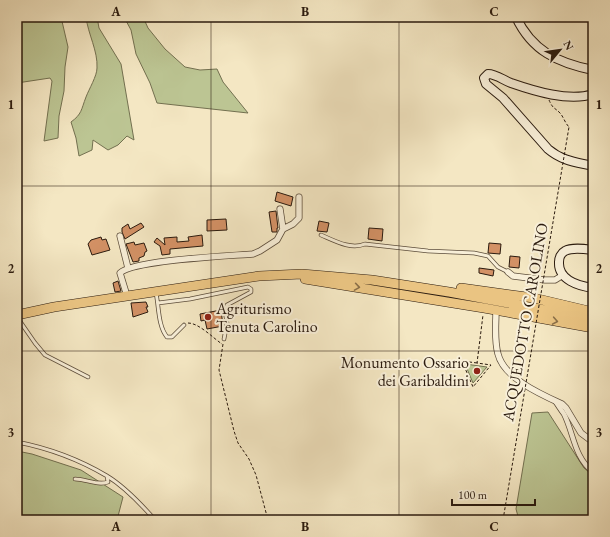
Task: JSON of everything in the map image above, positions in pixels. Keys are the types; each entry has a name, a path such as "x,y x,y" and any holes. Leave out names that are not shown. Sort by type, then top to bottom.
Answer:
{"main road":[{"path":"516,17 529,39 549,55 564,62 593,70"},
{"path":"593,94 575,98 545,93 510,83 492,74 488,74 484,78 486,84 503,98 554,155 560,158 593,166"},
{"path":"593,250 570,249 563,252 559,262 563,275 570,281 593,288"},
{"path":"17,316 54,307 259,276 302,274 443,285 528,297 593,312"},
{"path":"277,275 496,310 593,328"},
{"path":"372,280 449,292 593,319"}],"street":[{"path":"127,296 120,273 128,268 164,261 253,254 260,251 276,240 284,229 293,224 299,218 299,196"},
{"path":"280,209 284,229"},
{"path":"120,236 128,268"},
{"path":"508,272 512,276 545,280 555,280 563,275"},
{"path":"496,310 496,348 501,364 512,376 566,408 581,433 593,442"},
{"path":"555,401 564,414 575,448 584,464 593,472"}],"lane":[{"path":"322,235 342,244 360,246 365,244 428,251 474,253 488,256 498,267 508,272"},
{"path":"158,303 190,299 248,287 251,289 251,292 225,307 227,323 224,339"},
{"path":"156,292 162,325 167,337 172,337 184,325"},
{"path":"17,316 45,355 88,377"},
{"path":"17,442 34,445 70,458 107,476 143,506 155,520"},
{"path":"75,479 103,484 108,482 107,476"}],"path":[{"name":"ACQUEDOTTO CAROLINO","path":"503,520 569,127 562,119 560,113 553,108 545,93"},
{"path":"477,363 484,308"},
{"path":"184,325 189,323 193,324 223,344"},
{"path":"224,339 219,370 238,443 249,459 256,475 268,520"},
{"path":"462,361 477,363 491,365 473,387 462,361"}],"green space":[{"path":"17,17 61,17 68,47 64,91 59,116 58,138 44,141 52,81 50,78 17,83"},
{"path":"86,17 97,17 99,28 121,64 134,140 127,136 118,145 108,150 93,140 92,150 79,156 76,138 71,122 81,111 97,71 96,55"},
{"path":"124,17 143,17 148,28 165,49 185,67 200,70 217,69 223,82 248,113 157,103 150,83 136,54 131,30"},
{"path":"465,364 487,367 473,383"},
{"path":"548,412 584,468 593,475 593,520 519,520 516,509 532,413"},
{"path":"17,451 32,454 81,470 123,497 117,520 17,520"}],"building":[{"path":"277,192 293,197 291,206 275,201"},
{"path":"276,211 278,228 277,232 272,232 269,212"},
{"path":"226,219 227,230 207,231 207,220"},
{"path":"319,221 329,223 327,232 317,231"},
{"path":"141,223 144,227 125,239 122,228 128,224 130,229"},
{"path":"369,228 383,229 382,241 368,239"},
{"path":"202,235 203,246 170,249 170,254 162,255 160,246 154,242 157,238 165,245 164,238 177,237 177,242 189,241 188,237"},
{"path":"101,237 102,240 106,239 110,250 92,255 88,244 91,240"},
{"path":"134,242 135,245 144,243 147,251 145,252 144,256 139,258 139,261 133,262 126,244"},
{"path":"489,243 501,244 500,254 488,253"},
{"path":"510,256 520,257 519,268 509,267"},
{"path":"479,268 494,270 493,276 479,273"},
{"path":"118,281 121,291 115,292 113,283"},
{"path":"146,302 148,312 133,317 131,303"},
{"name":"Agriturismo Tenuta Carolino","path":"221,310 223,326 207,329 205,320 201,321 200,314"}],"place":[{"name":"Agriturismo Tenuta Carolino","path":"208,317"},
{"name":"Monumento Ossario dei Garibaldini","path":"477,371"}]}
